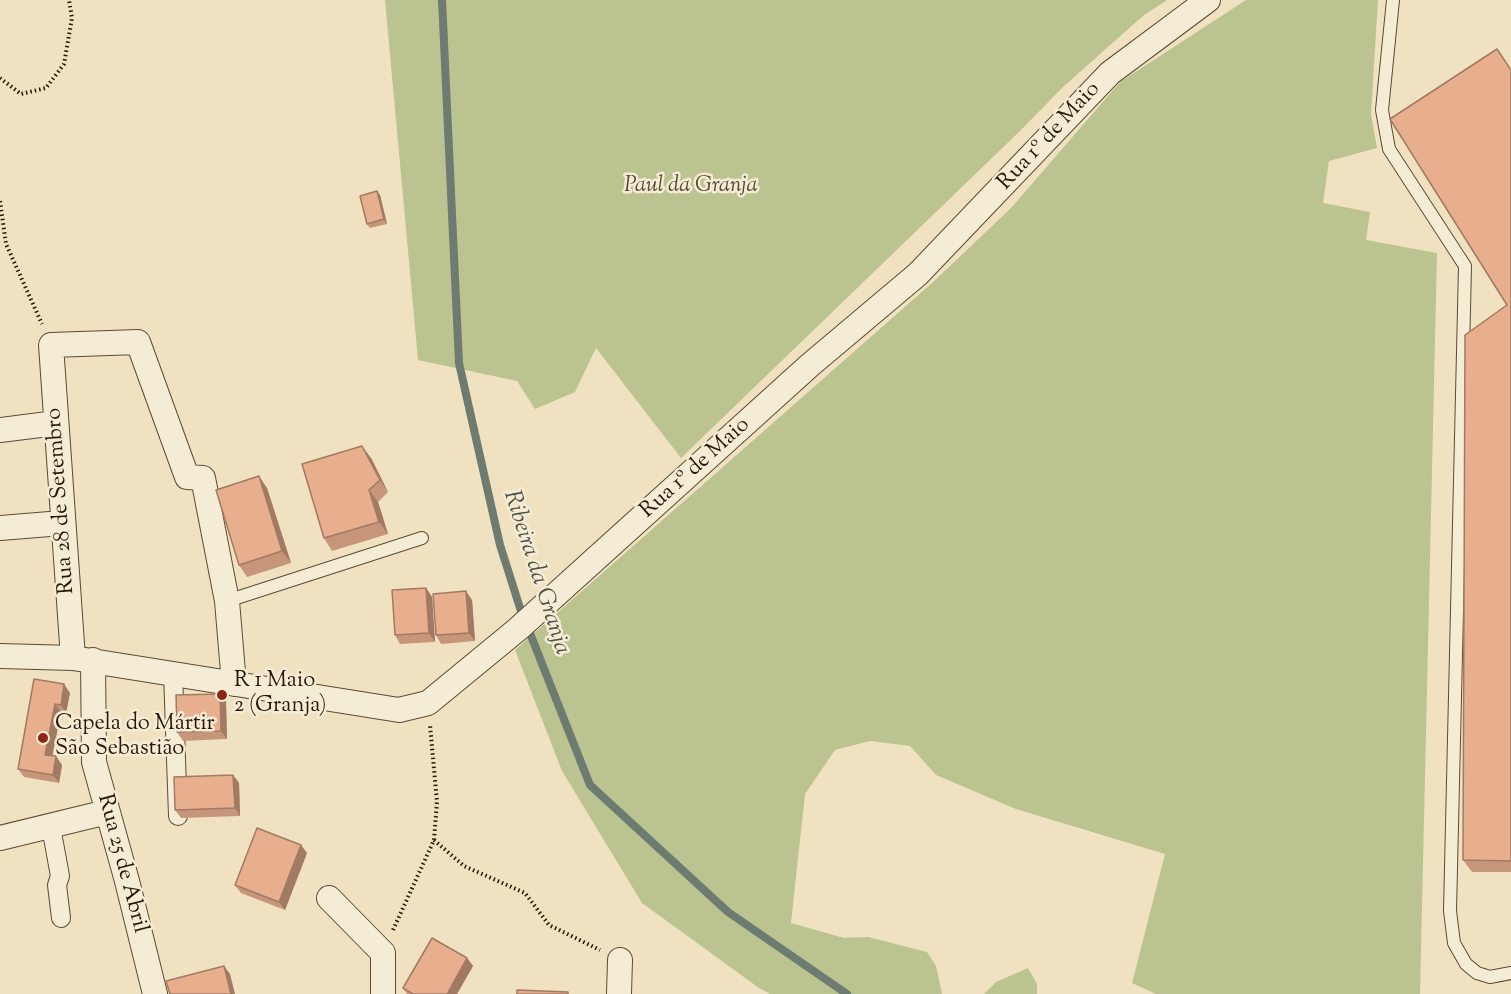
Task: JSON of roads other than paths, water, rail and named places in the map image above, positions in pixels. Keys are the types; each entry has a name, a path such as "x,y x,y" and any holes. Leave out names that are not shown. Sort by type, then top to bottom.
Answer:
{"street":[{"name":"Rua 1º de Maio","path":"0,656 83,659 399,710 428,703 525,622 810,365 918,274 1110,73 1208,0"},
{"name":"Rua 28 de Setembro","path":"83,659 62,523 51,345 138,342 186,477 203,478 227,601"},
{"path":"0,430 56,423"},
{"path":"0,528 62,523"},
{"path":"227,601 234,684"},
{"name":"Rua 25 de Abril","path":"83,659 94,762 106,812 128,881 155,994"},
{"path":"173,673 178,816"},
{"path":"0,838 106,812"},
{"path":"51,827 60,876 57,885 61,918"},
{"path":"329,898 383,953 383,994"},
{"path":"619,994 620,960"}],"lane":[{"path":"1393,0 1382,110 1389,149 1465,266 1451,901 1454,943 1466,964 1477,973 1490,977 1511,972"},
{"path":"227,601 422,538"}],"waterway":[{"name":"Ribeira da Granja","path":"442,0 459,363 500,545 520,608 590,785 728,912 847,994"}],"place":[{"name":"R 1 Maio 2 (Granja)","path":"222,695"},
{"name":"Capela do Mártir São Sebastião","path":"43,738"}],"park label":[{"name":"Paul da Granja","path":"691,187"}]}
